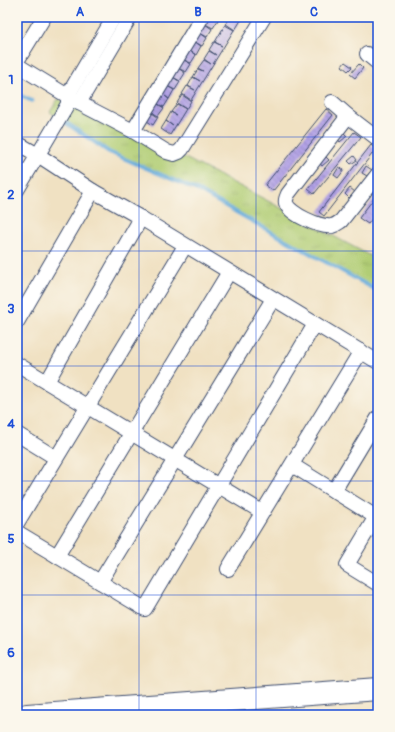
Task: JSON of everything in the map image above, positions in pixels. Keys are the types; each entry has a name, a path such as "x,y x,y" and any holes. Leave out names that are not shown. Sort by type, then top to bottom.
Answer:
{"highway":[{"path":"27,715 378,689"}],"street":[{"path":"17,62 44,17"},
{"path":"72,101 114,17"},
{"path":"17,190 72,101 130,17"},
{"path":"133,131 202,17"},
{"path":"17,65 72,101 133,131 170,154 174,154 179,152 264,17"},
{"path":"367,54 378,63"},
{"path":"332,102 378,139"},
{"path":"348,116 288,194 286,204 306,220 324,226 332,226 340,221 378,174"},
{"path":"17,143 93,191 141,218 378,362"},
{"path":"17,322 93,191"},
{"path":"47,382 141,218"},
{"path":"17,523 22,506 56,458 185,246"},
{"path":"56,556 229,272"},
{"path":"100,582 273,299"},
{"path":"17,532 145,609 315,324"},
{"path":"228,569 361,351"},
{"path":"17,364 262,512"},
{"path":"334,491 378,418"},
{"path":"17,434 56,458"},
{"path":"292,465 377,515 347,565 378,584"}],"green space":[{"path":"58,99 133,131 378,260 378,291 199,191 109,152 50,112"}],"building":[{"path":"17,17 22,19 17,26"},
{"path":"207,17 213,17 218,20 213,28 205,24 212,29 207,37 200,33 207,38 202,46 195,42 201,46 196,55 187,49"},
{"path":"230,17 238,20 234,17 243,17 235,30 226,24"},
{"path":"225,25 234,30 191,100 182,94 187,86 195,90 188,86 198,69 203,71 198,68 204,60 211,64 204,59 209,51 216,55 209,50 214,42 222,46 215,42"},
{"path":"187,49 196,55 191,63 184,60 191,64 186,72 178,68 185,73 180,81 173,77 180,82 175,90 167,86 174,90 164,107 156,103 164,108 158,116 149,110"},
{"path":"345,62 352,67 348,71 342,66"},
{"path":"359,64 363,68 355,78 350,74"},
{"path":"182,95 191,101 186,109 177,103"},
{"path":"177,104 186,109 170,135 161,129"},
{"path":"326,109 333,115 273,191 265,185"},
{"path":"149,111 158,117 153,125 144,119"},
{"path":"343,132 347,136 340,142 337,138"},
{"path":"354,132 361,137 314,194 308,189"},
{"path":"371,145 376,149 324,216 319,212"},
{"path":"324,155 329,160 322,166 318,161"},
{"path":"354,156 357,160 351,164 348,161"},
{"path":"366,166 372,170 367,176 362,173"},
{"path":"339,167 344,170 338,178 334,175"},
{"path":"350,188 355,192 349,198 345,194"},
{"path":"378,193 378,211 368,224 359,218"}],"waterway":[{"path":"17,94 32,101"},
{"path":"62,120 109,152 199,191 378,291"}]}
